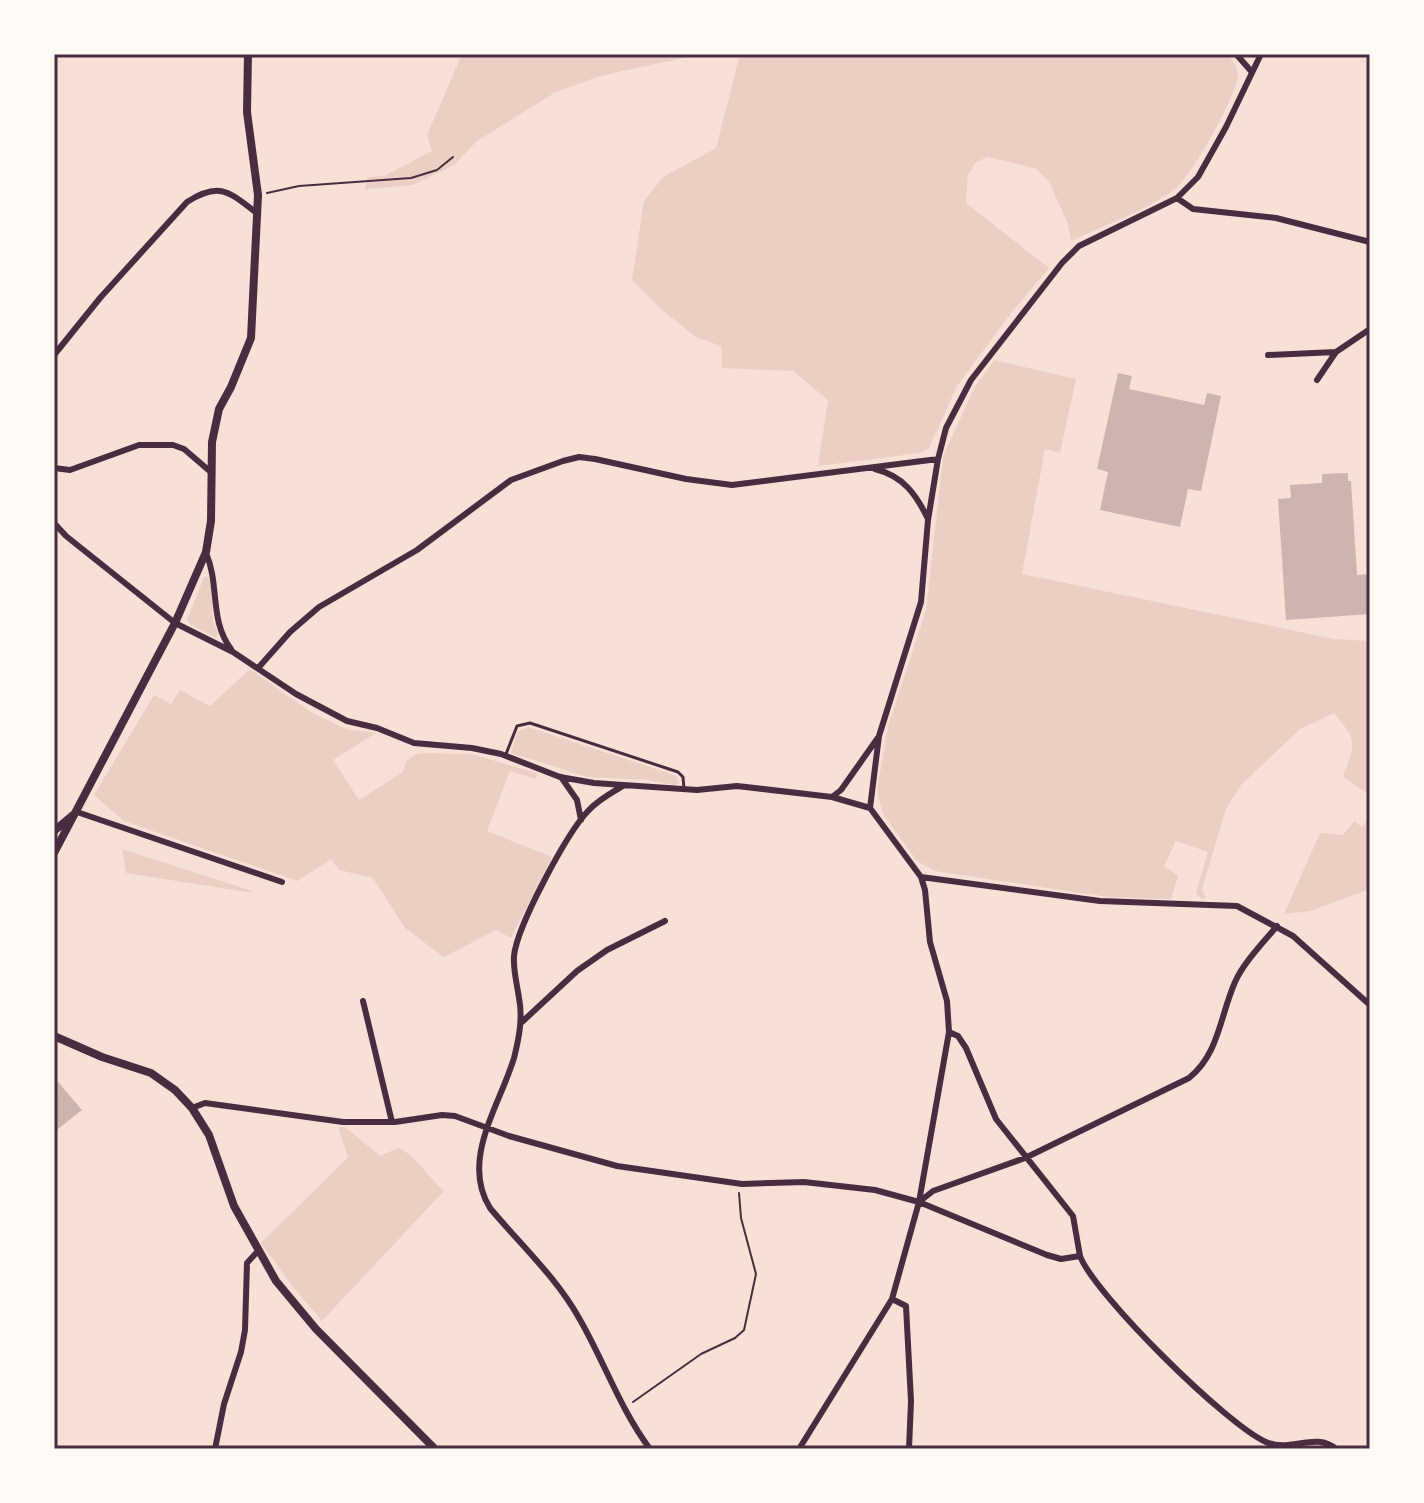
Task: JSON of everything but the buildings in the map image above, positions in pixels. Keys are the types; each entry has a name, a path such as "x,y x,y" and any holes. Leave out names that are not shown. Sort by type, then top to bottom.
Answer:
{"street":[{"path":"54,853 175,623 206,552 211,521 212,442 219,409 251,338 258,195 247,112 248,54"},
{"path":"870,808 879,736 921,602 928,520 946,428 971,380 1062,263 1079,246 1177,198 1198,177 1261,54"},
{"path":"1237,55 1251,71"},
{"path":"54,355 100,298 187,202 203,192 223,190 258,214"},
{"path":"1177,198 1193,209 1276,218 1370,242"},
{"path":"1317,380 1336,352 1370,329"},
{"path":"1268,355 1336,352"},
{"path":"54,468 70,470 139,445 173,445 184,449 212,473"},
{"path":"259,667 290,632 319,607 417,550 511,480 563,461 579,457 595,459 686,479 732,485 938,459"},
{"path":"867,467 892,475 906,484 928,520"},
{"path":"54,523 175,623 233,652 296,694 347,721 377,728 414,743 472,748 505,756 560,777 594,783 684,789 737,786 832,797 870,808 921,877 930,942 947,1001 949,1032 919,1202 892,1299 799,1449"},
{"path":"206,552 213,569 218,627 233,652"},
{"path":"832,797 841,790 879,736"},
{"path":"560,777 577,800 581,820"},
{"path":"625,785 599,801 581,820 520,928 514,969 521,1023 513,1060 483,1139 479,1161 482,1195 567,1298 626,1411 650,1449"},
{"path":"54,831 77,812"},
{"path":"77,812 282,882"},
{"path":"921,877 1100,901 1237,906 1293,936 1370,1005"},
{"path":"521,1023 577,971 665,921"},
{"path":"919,1202 933,1191 1025,1158 1155,1097 1198,1071 1212,1051 1236,981 1277,926"},
{"path":"363,1001 392,1122"},
{"path":"949,1032 958,1036 966,1048 996,1119 1073,1216 1084,1266 1121,1311 1183,1375 1249,1432 1272,1444 1291,1446 1320,1440 1336,1449"},
{"path":"54,1036 102,1057 151,1073 175,1090 192,1108 209,1135 234,1206 276,1281 316,1329 435,1449"},
{"path":"192,1108 205,1103 321,1121 392,1122 455,1116 558,1151 617,1166 742,1184 804,1182 849,1186 919,1202 1047,1255 1061,1259 1080,1256"},
{"path":"215,1449 245,1330 247,1263 258,1251"},
{"path":"892,1299 906,1306 911,1401 909,1449"}],"lane":[{"path":"505,756 517,726 530,723 678,772 683,777 684,789"}],"path":[{"path":"258,195 299,186 411,178 437,170 453,157"},
{"path":"626,1411 645,1392 701,1354 735,1338 744,1330 756,1274 739,1205 742,1184"}],"shaded area":[{"path":"462,54 701,54 600,76 554,93 477,141 454,165 413,185 365,189 368,177 384,176 432,151 427,135"},
{"path":"740,54 1226,54 1234,63 1238,75 1213,134 1176,188 1139,211 1071,241 1068,224 1049,182 1037,169 988,157 976,162 968,175 966,203 1049,268 957,386 929,448 921,453 818,466 828,400 793,371 722,368 721,346 696,337 632,280 644,201 663,177 716,148"},
{"path":"994,360 1076,379 1060,453 1045,449 1022,574 1334,639 1370,641 1370,795 1343,777 1352,743 1348,731 1334,713 1300,729 1241,785 1226,809 1202,889 1206,898 1201,899 1196,893 1208,852 1176,841 1164,866 1178,876 1171,899 1108,897 935,871 917,861 883,814 877,790 888,726 926,610 943,457 974,388"},
{"path":"204,577 211,582 216,638 187,620"},
{"path":"250,669 311,712 346,729 376,733 333,760 359,800 403,772 406,761 416,754 471,754 537,773 536,779 510,771 487,831 552,857 511,938 496,930 444,957 405,928 373,878 339,870 331,859 297,881 124,821 94,795 154,695 171,704 180,690 210,706"},
{"path":"528,727 677,776 679,783 587,777 511,753 517,732"},
{"path":"1370,817 1370,889 1310,911 1284,914 1320,833 1343,835 1354,821 1362,827"},
{"path":"122,849 252,891 253,893 126,873"},
{"path":"338,1127 345,1127 380,1156 398,1148 404,1151 444,1191 322,1321 261,1243 348,1157"}]}
